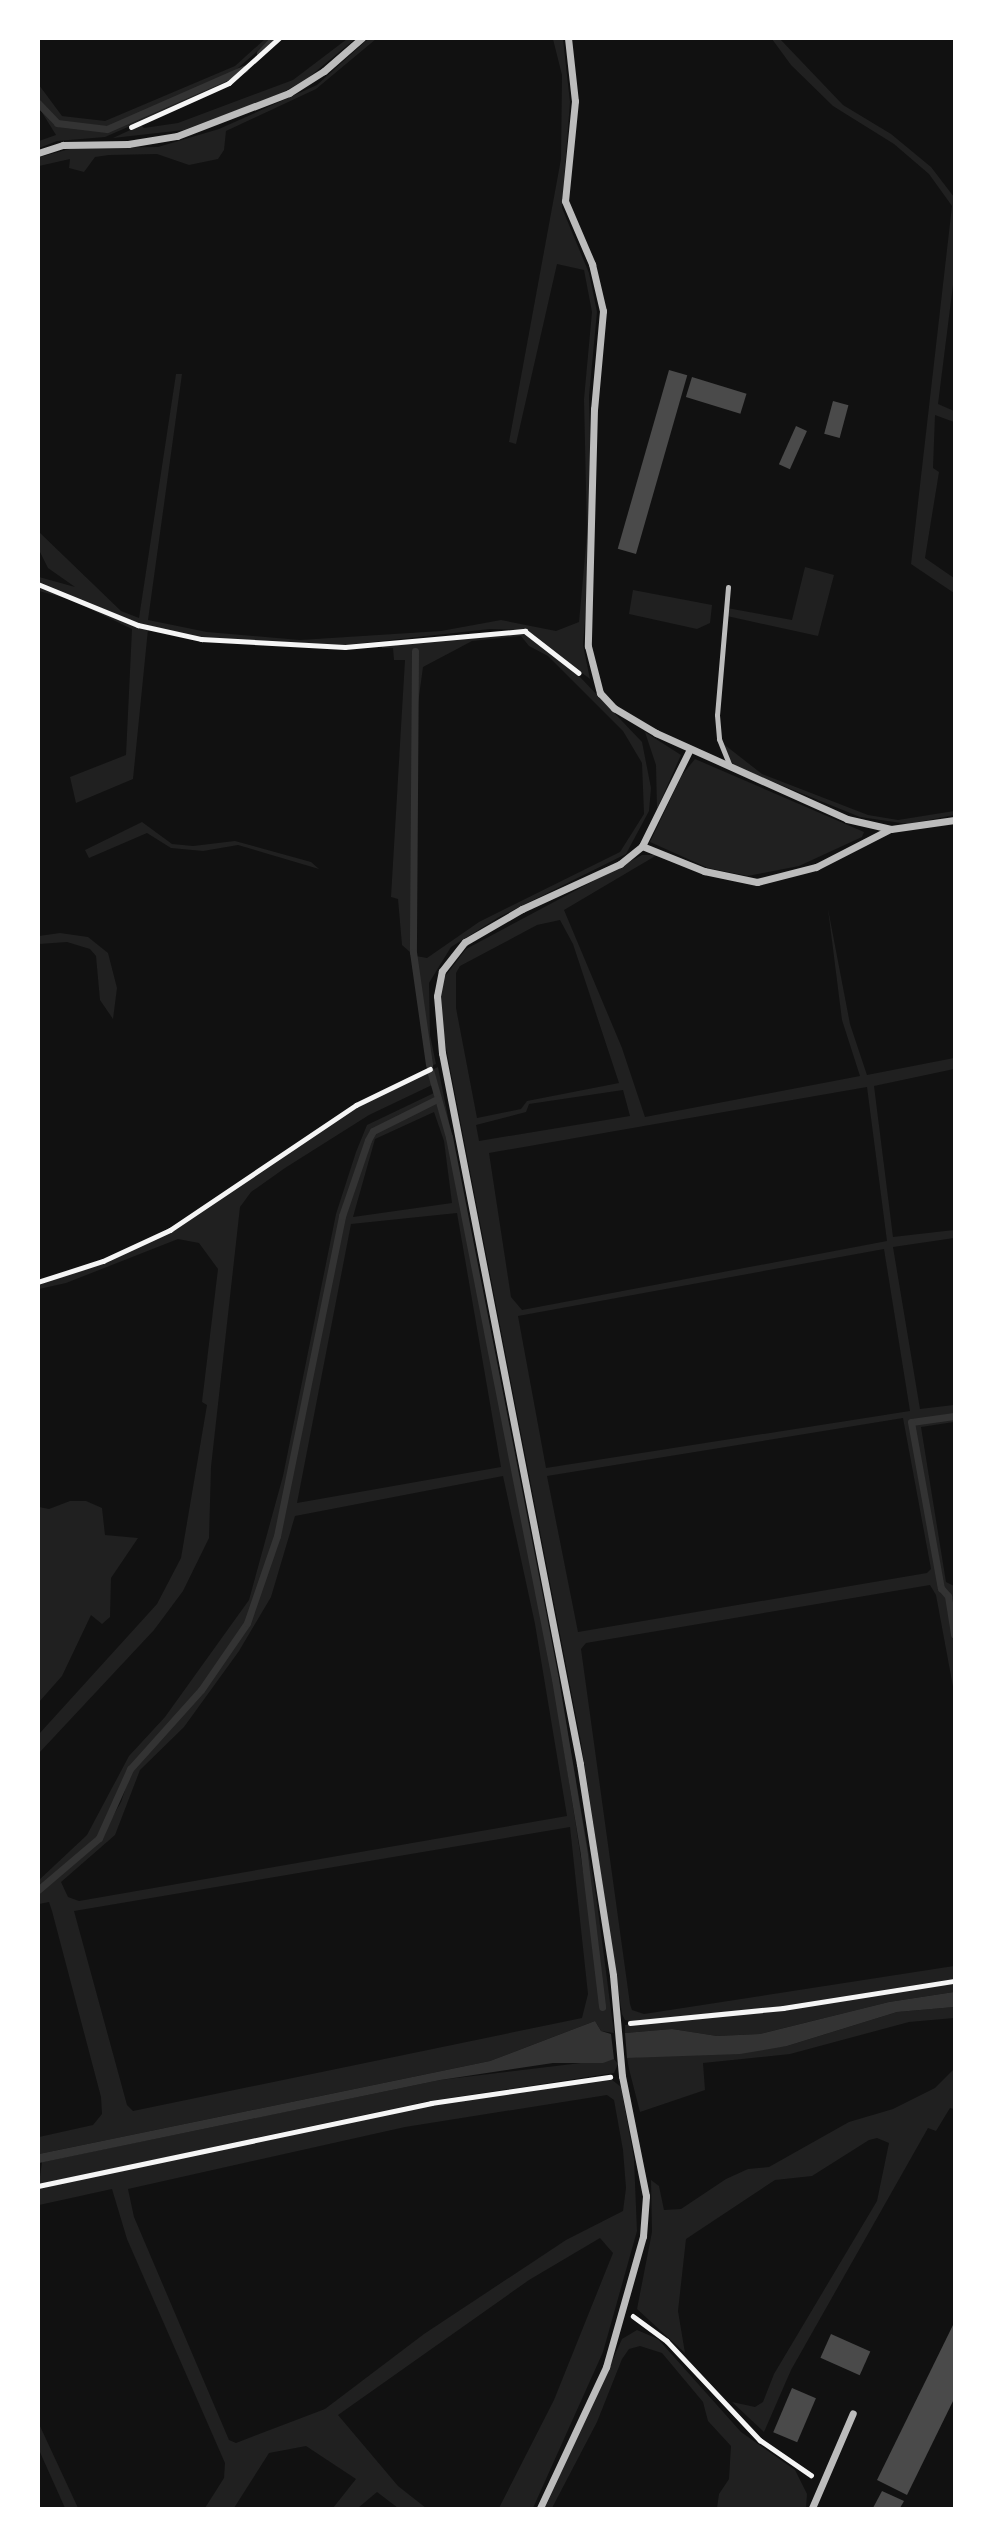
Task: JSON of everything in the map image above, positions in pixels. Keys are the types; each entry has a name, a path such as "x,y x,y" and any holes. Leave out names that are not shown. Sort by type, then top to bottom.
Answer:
{"street":[{"path":"38,153 63,145 128,145 177,136 289,93 362,38"},
{"path":"568,38 575,101 565,201 592,264 603,310 594,409 594,556 588,646 600,693 614,708 732,771 847,819 891,829"},
{"path":"540,2508 606,2367 643,2236 646,2196 622,2077 619,2026 580,1763 444,1063 437,996 452,953 522,909 620,864 642,846 690,749"},
{"path":"642,846 704,871 757,882 816,867 891,829 954,820"},
{"path":"812,2508 853,2413"}],"lane":[{"path":"728,587 717,715 719,739 732,771"}],"path":[{"path":"128,128 229,83 279,38"},
{"path":"38,584 138,625 201,639 345,647 525,631 600,693"},
{"path":"38,1282 103,1261 170,1230 356,1105 444,1063"},
{"path":"619,2026 717,2016 954,1981"},
{"path":"38,2186 430,2103 584,2077 622,2077"},
{"path":"624,2310 667,2341 760,2440 823,2481"}],"shaded area":[{"path":"265,39 271,39 229,76 106,127 58,121 39,100 39,85 62,116 105,121 235,66"},
{"path":"278,39 229,83 105,137 57,141 39,148 39,141 56,135 38,106 56,125 107,131 231,78"},
{"path":"347,39 355,39 308,78 280,94 184,130 113,138 141,125 144,128 178,123 293,80"},
{"path":"368,39 376,39 316,89 226,131 224,150 218,159 189,165 157,154 109,155 95,157 84,172 69,168 70,159 39,166 40,157 73,148 158,147 219,129 317,85"},
{"path":"553,39 563,39 570,102 562,208 589,273 597,312 589,396 592,531 583,645 590,679 525,630 490,629 345,645 201,638 138,623 39,582 39,577 75,587 48,568 39,550 38,531 121,611 139,618 176,374 182,374 148,620 207,632 300,640 441,631 501,620 556,631 579,622 587,534 584,399 592,312 584,270 557,264 516,444 509,442 561,159 562,75"},
{"path":"772,39 780,39 843,105 891,134 931,167 954,197 954,277 938,404 954,411 954,422 935,415 933,468 939,472 925,558 954,578 954,593 911,564 952,206 929,174 894,144 833,106 791,65"},
{"path":"805,567 834,575 818,636 727,616 727,608 792,620"},
{"path":"38,586 148,629 133,779 76,803 70,777 126,755 132,629 69,599 39,591"},
{"path":"633,590 712,605 710,623 697,629 629,614"},
{"path":"524,633 580,677 642,742 651,788 649,811 626,854 499,917 451,947 429,983 430,1035 436,1064 431,1066 416,956 427,958 479,922 620,852 644,814 642,763 623,731 548,656 529,646 521,636 472,641 423,667 417,711 417,650 413,649 411,953 402,945 398,899 391,897 405,660 394,660 393,648 382,648 381,644"},
{"path":"645,732 681,755 657,809 656,765"},
{"path":"721,742 762,774 868,815 898,820 954,811 954,815 908,824 860,817 737,767 727,758"},
{"path":"695,759 864,832 862,837 799,866 748,876 708,868 650,842 682,775"},
{"path":"142,822 172,844 193,846 235,841 311,862 319,869 238,845 203,851 171,848 147,833 89,858 85,850"},
{"path":"642,855 657,855 564,910 622,1048 645,1117 860,1076 842,1020 828,909 850,1024 867,1075 954,1058 954,1069 874,1086 893,1237 954,1230 954,1238 893,1247 920,1409 954,1405 954,1415 910,1422 940,1588 947,1597 954,1644 954,1692 936,1595 930,1585 586,1643 581,1649 632,2010 644,2014 954,1966 954,1979 783,2006 635,2022 625,2020 622,2014 581,1742 439,1011 443,979 466,949","holes":["560,920 573,944 619,1083 527,1101 521,1109 477,1118 456,1008 456,973 460,966 537,925","867,1087 887,1241 522,1310 511,1297 489,1153","623,1090 630,1116 479,1141 476,1125 526,1112 529,1104","884,1249 910,1411 546,1468 518,1316","903,1418 931,1569 927,1573 578,1632 547,1476"]},
{"path":"60,933 88,937 108,953 117,988 113,1019 100,1000 96,956 90,949 67,942 39,944 39,936"},
{"path":"438,1067 547,1615 596,1895 614,2033 601,2031 595,2021 490,2061 39,2154 39,2137 93,2125 102,2114 101,2097 52,1911 49,1902 39,1904 39,1892 100,1839 121,1802 132,1770 202,1691 248,1624 279,1536 344,1217 370,1141 374,1133 436,1102 447,1137 553,1679 604,2006 586,1855 557,1679 451,1136 432,1070","holes":["434,1112 444,1141 452,1203 353,1217 375,1139","457,1213 501,1467 297,1503 351,1224","503,1476 535,1624 567,1816 79,1901 68,1897 61,1882 115,1835 140,1770 184,1727 239,1651 271,1597 295,1516","570,1827 588,1994 582,2018 133,2111 127,2105 74,1911"]},
{"path":"429,1072 432,1085 369,1115 285,1168 251,1192 240,1207 211,1467 209,1538 183,1591 154,1630 39,1753 39,1734 157,1604 181,1558 207,1405 202,1402 218,1269 199,1243 178,1239 66,1283 39,1289 39,1284 104,1263 170,1232 357,1107"},
{"path":"434,1093 435,1099 371,1130 367,1140 341,1216 276,1535 245,1622 199,1689 129,1768 118,1800 98,1836 39,1888 39,1880 87,1835 129,1756 165,1717 249,1600 283,1476 336,1214 356,1152 367,1125"},
{"path":"954,1417 954,1422 921,1427 946,1582 954,1586 954,1628 949,1596 943,1588 912,1423"},
{"path":"70,1501 86,1501 102,1508 105,1535 138,1538 111,1578 110,1617 102,1624 91,1615 62,1676 39,1702 39,1507 49,1509"},
{"path":"954,1982 954,1992 889,2002 760,2034 717,2036 672,2029 625,2033 625,2025 783,2009"},
{"path":"954,1992 954,2007 897,2012 787,2046 740,2054 627,2058 625,2033 672,2029 717,2036 760,2034 889,2002"},
{"path":"954,2007 954,2018 909,2022 790,2054 703,2063 705,2090 640,2112 627,2058 787,2046 897,2012"},
{"path":"595,2021 601,2031 611,2034 614,2059 603,2063 553,2063 440,2080 39,2163 39,2154 490,2061"},
{"path":"614,2059 618,2064 614,2073 430,2101 39,2184 42,2162 440,2080"},
{"path":"954,2069 954,2109 950,2108 936,2131 928,2128 791,2370 764,2432 732,2402 755,2407 763,2402 774,2374 877,2201 889,2143 877,2138 869,2140 812,2176 775,2180 686,2239 678,2311 685,2353 637,2309 652,2232 651,2180 659,2186 664,2210 681,2209 726,2179 748,2169 769,2167 849,2122 893,2109 935,2088"},
{"path":"584,2079 611,2079 621,2087 634,2159 637,2231 603,2352 533,2508 499,2508 554,2400 613,2253 600,2238 529,2280 338,2415 398,2486 426,2508 398,2508 377,2492 358,2508 333,2508 356,2479 306,2446 269,2453 234,2508 205,2508 224,2478 225,2463 127,2239 112,2189 39,2205 38,2188 431,2105","holes":["607,2095 614,2100 623,2150 626,2188 623,2211 566,2240 424,2334 325,2409 236,2443 229,2440 134,2217 128,2189 405,2127"]},
{"path":"637,2330 658,2339 741,2432 795,2470 807,2494 806,2508 717,2508 719,2494 729,2479 731,2446 708,2421 703,2402 662,2353 640,2346 629,2349 622,2359 597,2422 552,2508 545,2508 622,2339"},
{"path":"38,2424 78,2508 65,2508 39,2450"}],"building":[{"path":"669,370 687,375 636,554 618,549"},
{"path":"692,377 747,394 740,414 686,397"},
{"path":"833,401 848,405 840,438 824,434"},
{"path":"796,426 807,431 790,469 779,464"},
{"path":"954,2323 954,2399 907,2495 877,2480"},
{"path":"831,2334 870,2351 860,2375 820,2358"},
{"path":"792,2388 816,2398 797,2442 773,2432"},
{"path":"882,2491 904,2501 900,2508 873,2508"}],"waterway":[{"path":"260,53 274,38"},
{"path":"38,103 57,123 107,129 244,69"},
{"path":"415,651 413,952 429,1065"},
{"path":"430,1070 449,1137 555,1679 584,1855 602,2007"},
{"path":"38,1890 99,1838 130,1769 201,1690 247,1623 277,1536 342,1216 368,1140 373,1131 437,1099"},
{"path":"954,1416 911,1422 941,1588 948,1596 954,1635"}]}
